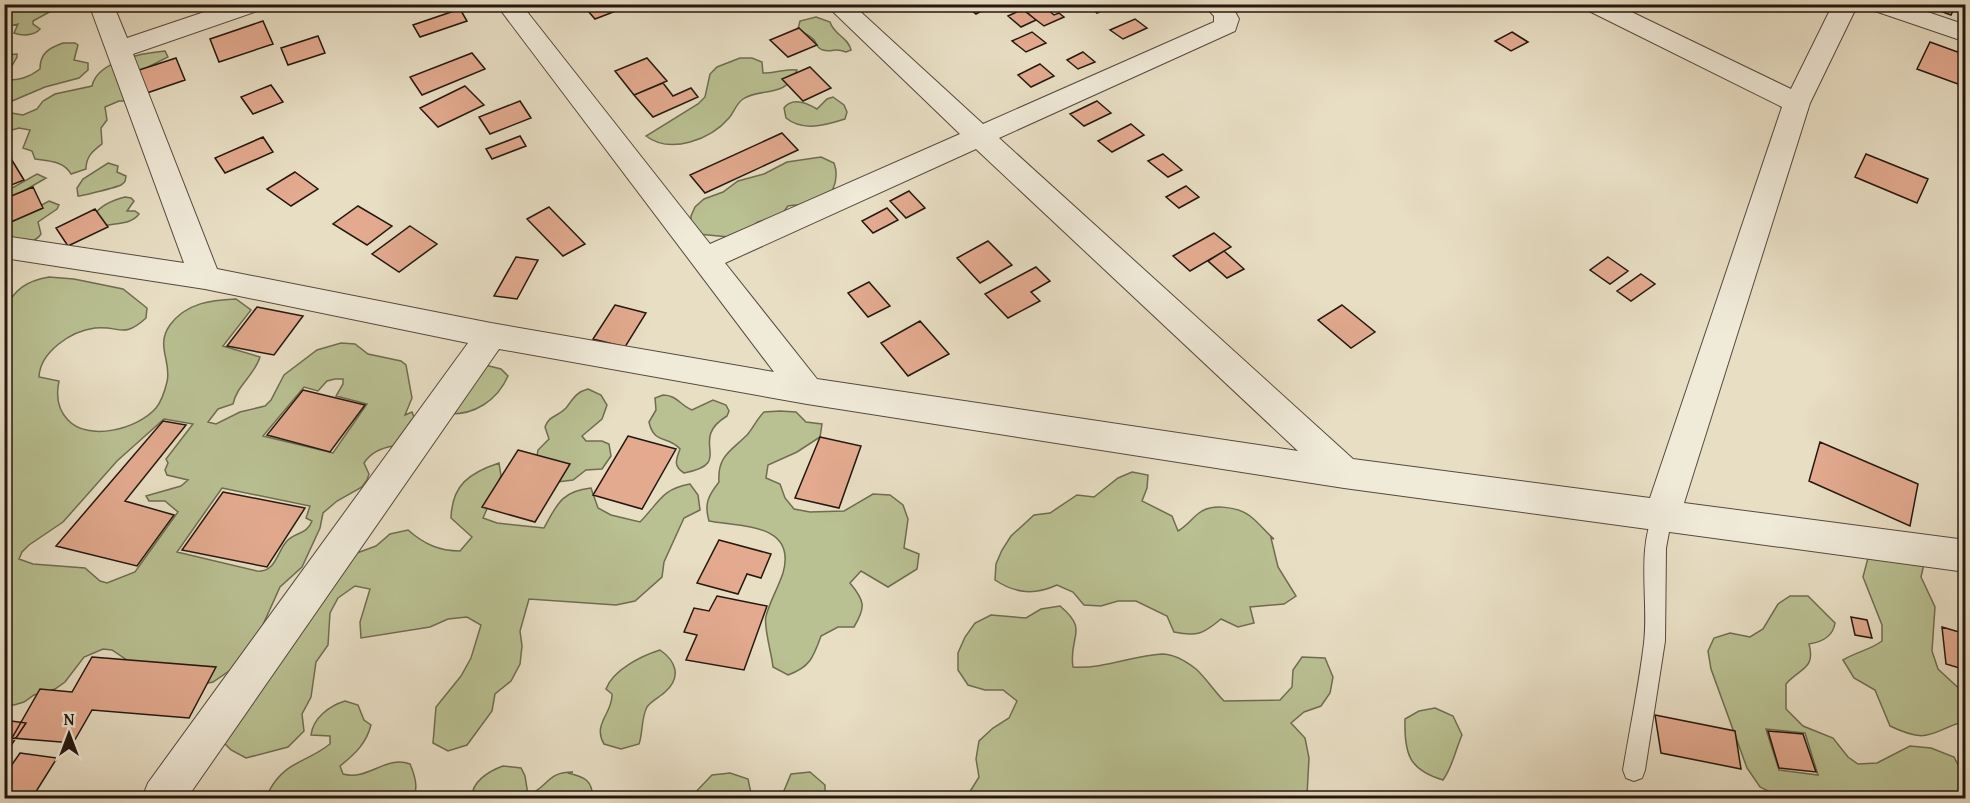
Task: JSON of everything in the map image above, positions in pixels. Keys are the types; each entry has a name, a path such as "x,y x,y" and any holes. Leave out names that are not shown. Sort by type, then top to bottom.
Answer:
{"street":[{"path":"102,4 205,278"},
{"path":"118,50 254,4"},
{"path":"508,4 807,391"},
{"path":"837,4 1344,472"},
{"path":"705,259 1226,26 1228,20 1225,12 1215,4"},
{"path":"1594,4 1797,102"},
{"path":"1662,516 1797,102 1846,4"},
{"path":"1878,4 1965,34"},
{"path":"4,247 205,278 491,335 807,391 1344,472 1965,556"},
{"path":"163,798 491,335"}],"lane":[{"path":"1634,770 1655,641 1656,548 1662,516"}],"green space":[{"path":"5,4 62,5 33,21 33,24 40,29 24,35 14,33 18,24 5,27"},
{"path":"816,17 830,22 851,50 846,52 821,49 812,38 798,29 800,21"},
{"path":"63,43 78,45 74,60 88,63 88,70 79,78 45,87 5,104 5,78 19,79 36,72 40,69 40,63 46,52"},
{"path":"165,51 168,57 144,69 132,101 119,101 105,107 107,120 101,128 102,144 89,157 86,169 71,174 60,164 35,159 32,151 23,148 30,130 19,128 5,132 5,112 23,115 37,109 43,101 55,94 92,86 102,70 111,64 134,56"},
{"path":"17,54 17,57 5,78 5,55"},
{"path":"740,58 752,58 762,62 763,73 797,70 792,79 780,89 757,93 743,99 721,126 701,138 679,144 667,144 656,142 646,136 698,104 705,97 710,74 717,67"},
{"path":"833,97 844,105 847,112 845,119 807,126 786,118 784,108 791,103 804,103 817,109 827,99"},
{"path":"821,157 834,163 836,169 833,189 825,200 813,205 788,206 782,214 758,222 742,233 729,237 698,234 691,221 691,216 695,207 704,199 723,192 738,181 764,174 787,162"},
{"path":"108,163 118,166 117,172 126,176 124,183 113,188 78,196 77,188 83,179"},
{"path":"37,174 46,178 5,202 5,192"},
{"path":"125,197 134,201 127,211 135,211 139,214 126,222 100,227 94,215 97,211 108,203"},
{"path":"49,201 59,205 57,209 38,222 41,234 38,238 25,242 5,241 4,219"},
{"path":"49,277 74,279 123,289 147,308 146,318 138,325 126,330 95,328 76,333 58,344 45,359 39,377 59,381 58,397 62,411 77,427 88,430 113,430 126,427 156,408 167,382 164,340 170,325 191,307 217,300 236,299 251,310 223,346 260,357 254,370 238,391 233,404 218,409 208,422 216,424 240,412 265,406 271,400 284,375 317,350 341,343 355,344 368,354 401,361 406,365 412,398 405,415 412,412 414,417 393,446 377,451 364,463 369,474 362,487 337,501 323,513 320,528 302,567 280,587 261,629 232,669 213,682 203,684 133,664 112,650 103,649 84,657 65,682 55,689 34,695 14,705 5,703 4,310 17,291","holes":["343,379 343,384 336,396 367,404 333,453 263,436 304,387 318,391 327,381","164,419 193,424 166,459 168,463 165,470 167,475 188,480 181,486 146,496 149,501 165,501 178,512 135,572 107,583 100,581 85,568 33,564 19,559 29,545 63,522 117,461","222,488 310,506 306,518 312,521 310,526 289,539 272,566 263,571 177,552"]},
{"path":"481,364 501,369 508,376 498,393 476,409 448,414"},
{"path":"588,389 601,395 607,405 602,419 582,436 586,441 602,441 609,444 611,456 602,469 586,470 573,480 557,482 537,456 538,450 549,439 545,427 549,420 563,411 578,394"},
{"path":"663,395 672,397 692,410 713,400 726,405 729,411 710,434 710,457 707,463 699,469 684,473 678,468 676,462 680,449 671,442 658,437 651,429 649,422 656,410 655,398"},
{"path":"764,412 796,412 806,422 822,424 820,437 797,452 768,465 766,478 780,484 785,498 794,509 810,512 844,511 873,494 890,495 903,505 908,519 904,548 919,554 917,569 888,587 861,571 850,583 859,595 862,604 861,614 854,627 838,627 821,636 810,661 801,669 788,675 773,667 765,620 783,573 785,557 782,545 774,536 763,530 709,521 707,510 710,496 719,482 720,466 726,455 747,435"},
{"path":"499,463 501,476 483,518 497,523 544,528 562,500 573,492 591,488 598,508 611,515 640,522 666,493 690,484 698,495 700,510 684,518 664,562 662,577 635,601 616,605 529,599 520,631 522,646 520,664 511,681 495,694 492,711 467,745 448,751 433,743 436,707 461,676 471,658 481,625 467,617 448,619 430,627 361,638 360,622 370,589 355,586 338,598 330,613 328,645 316,662 311,697 302,714 304,731 288,747 246,758 231,750 219,738 357,553 376,546 390,534 408,530 432,546 460,551 472,537 451,518 455,497 464,482 471,476"},
{"path":"1132,472 1148,475 1147,488 1142,501 1172,516 1178,531 1199,513 1211,508 1232,508 1250,516 1274,539 1271,538 1278,567 1296,596 1284,604 1250,607 1254,623 1238,627 1221,619 1204,631 1189,634 1174,632 1167,616 1136,601 1118,601 1101,606 1084,605 1073,592 1057,585 1026,592 1010,588 995,580 996,564 1002,550 1011,536 1034,515 1050,513 1077,495 1094,497 1118,478"},
{"path":"1869,554 1924,564 1921,577 1935,607 1932,651 1938,669 1965,694 1965,721 1922,736 1903,732 1890,726 1875,690 1854,678 1843,660 1882,641 1882,625 1863,577"},
{"path":"1790,596 1808,596 1835,623 1832,632 1826,638 1809,644 1811,653 1808,664 1786,684 1786,709 1803,726 1833,738 1848,757 1858,764 1877,763 1910,746 1931,748 1954,757 1964,776 1959,791 1925,798 1782,798 1760,787 1747,768 1711,669 1708,651 1714,638 1730,633 1750,637 1763,629 1778,604","holes":["1766,729 1805,733 1818,775 1779,770"]},
{"path":"1060,606 1069,615 1076,628 1073,667 1096,666 1151,655 1171,655 1196,669 1224,701 1280,700 1292,687 1293,670 1302,657 1325,658 1333,677 1330,693 1321,706 1304,712 1291,723 1305,738 1309,758 1305,798 966,798 979,777 976,759 979,741 1009,718 1017,701 1003,690 985,690 968,685 958,670 958,653 965,637 975,623 991,615 1026,618 1041,609"},
{"path":"660,650 673,664 674,681 647,707 639,744 621,749 604,744 600,730 611,701 612,694 606,689 610,682 628,665"},
{"path":"345,701 358,705 364,720 371,725 359,748 340,766 343,774 361,774 393,763 410,764 416,789 414,798 273,798 269,791 282,774 330,744 330,736 311,735 312,729 318,718 333,706"},
{"path":"1435,708 1453,716 1462,735 1452,764 1443,780 1416,766 1411,759 1406,742 1405,719 1419,711"},
{"path":"503,766 521,768 525,776 528,795 552,777 558,774 573,772 568,773 587,780 593,798 472,798 472,792 478,782 487,774"},
{"path":"810,772 825,785 825,798 777,798 783,793 791,774"},
{"path":"730,773 748,779 752,798 690,798 712,775"}],"building":[{"path":"582,4 610,4 616,11 595,19"},
{"path":"966,4 994,4 976,14 965,5"},
{"path":"1041,4 1054,15 1059,13 1064,17 1044,26 1017,5"},
{"path":"1096,4 1114,5 1097,13 1090,7"},
{"path":"1921,4 1956,4 1951,15"},
{"path":"460,9 467,21 420,37 413,25"},
{"path":"1023,9 1036,20 1021,27 1008,16"},
{"path":"1135,19 1147,28 1123,39 1110,30"},
{"path":"263,21 273,44 219,62 210,39"},
{"path":"799,28 817,45 788,57 770,40"},
{"path":"1032,32 1046,43 1026,52 1012,41"},
{"path":"1512,32 1528,42 1511,51 1495,41"},
{"path":"318,36 325,53 288,65 281,48"},
{"path":"1930,42 1966,55 1966,87 1917,69"},
{"path":"1083,52 1095,62 1078,69 1067,60"},
{"path":"472,53 485,69 422,95 410,77"},
{"path":"176,58 185,80 144,94 136,71"},
{"path":"647,58 667,81 634,95 615,71"},
{"path":"1040,64 1054,76 1031,87 1018,75"},
{"path":"810,67 831,88 803,101 782,79"},
{"path":"663,83 673,96 691,88 698,97 653,117 634,95"},
{"path":"271,85 283,102 253,114 241,97"},
{"path":"465,86 484,105 438,127 420,108"},
{"path":"520,101 531,118 490,134 479,117"},
{"path":"1097,101 1111,113 1084,126 1070,114"},
{"path":"1131,124 1144,135 1112,152 1098,141"},
{"path":"782,133 798,150 705,193 690,175"},
{"path":"520,136 526,146 492,159 486,149"},
{"path":"263,137 273,152 225,173 215,158"},
{"path":"1163,154 1182,170 1168,177 1148,161"},
{"path":"1866,154 1928,179 1917,203 1855,177"},
{"path":"10,157 24,180 4,188 4,160"},
{"path":"295,172 318,189 291,206 267,189"},
{"path":"1186,186 1199,197 1179,208 1166,197"},
{"path":"33,187 43,208 4,225 4,199"},
{"path":"909,191 925,208 906,218 890,201"},
{"path":"358,206 392,226 367,245 333,224"},
{"path":"549,207 585,244 563,256 527,219"},
{"path":"887,208 898,220 873,233 862,221"},
{"path":"95,209 108,227 68,246 56,228"},
{"path":"410,226 437,244 399,272 372,254"},
{"path":"1214,233 1231,247 1190,271 1173,256"},
{"path":"988,241 1012,265 980,283 957,258"},
{"path":"1224,251 1244,269 1227,278 1208,261"},
{"path":"516,257 538,260 517,299 494,296"},
{"path":"1608,257 1628,271 1610,284 1590,270"},
{"path":"1036,267 1050,281 1031,292 1040,301 1008,318 985,294"},
{"path":"1641,274 1655,284 1631,301 1617,291"},
{"path":"869,282 890,306 868,317 848,293"},
{"path":"615,305 646,313 625,347 593,339"},
{"path":"1342,305 1375,332 1351,348 1318,320"},
{"path":"257,307 303,316 274,355 227,346"},
{"path":"920,321 949,354 908,376 881,343"},
{"path":"303,390 365,405 330,452 267,435"},
{"path":"163,421 186,425 125,501 174,515 137,566 56,546"},
{"path":"628,436 676,449 642,509 593,495"},
{"path":"820,437 861,446 839,508 795,498"},
{"path":"1820,442 1918,484 1910,526 1809,481"},
{"path":"518,450 570,464 535,522 482,507"},
{"path":"223,492 305,508 267,567 182,550"},
{"path":"719,540 771,554 761,578 747,574 738,594 697,583"},
{"path":"717,596 767,606 744,670 686,660 697,635 684,632 694,608 709,611"},
{"path":"1851,617 1867,620 1872,638 1855,635"},
{"path":"1942,627 1966,634 1966,670 1946,664"},
{"path":"92,657 216,667 189,718 92,710 73,743 12,738 40,689 72,692"},
{"path":"1655,715 1735,731 1741,769 1661,753"},
{"path":"4,720 26,723 4,756"},
{"path":"1768,731 1803,734 1816,772 1779,768"},
{"path":"20,753 57,758 32,798 4,798 4,776"}]}
